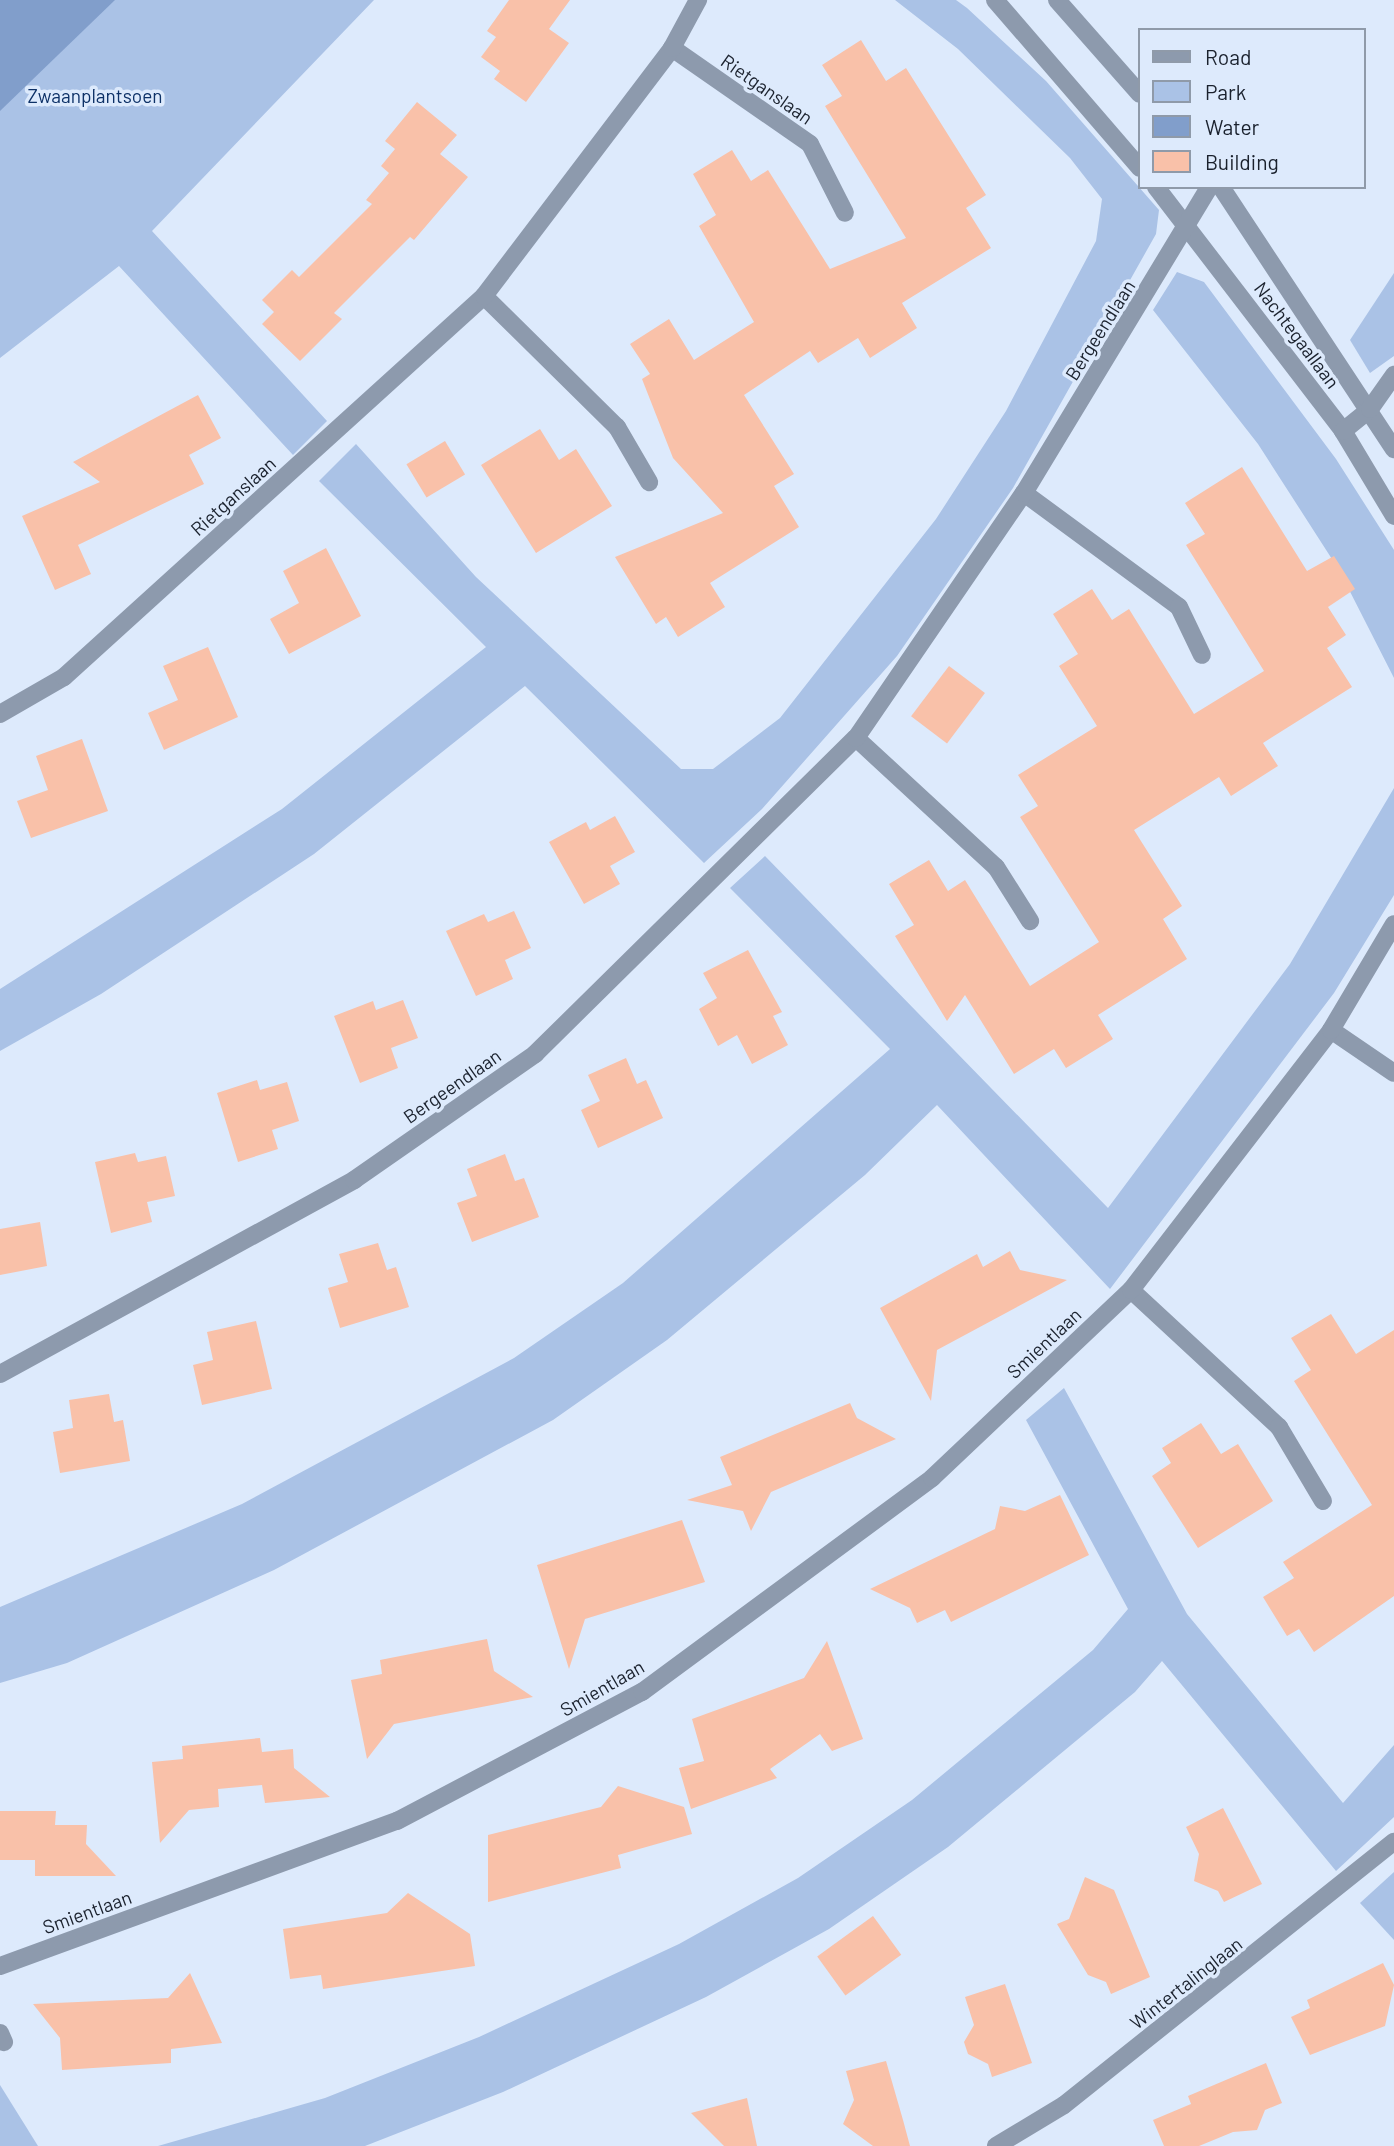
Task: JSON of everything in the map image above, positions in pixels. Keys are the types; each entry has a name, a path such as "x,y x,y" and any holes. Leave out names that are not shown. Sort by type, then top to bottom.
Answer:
{"street":[{"name":"Rietganslaan","path":"0,714 64,677 485,296 672,48 698,0"},
{"path":"995,0 1138,165"},
{"path":"1057,0 1138,92"},
{"name":"Rietganslaan","path":"672,48 810,144 845,213"},
{"name":"Nachtegaallaan","path":"1158,189 1343,431 1394,516"},
{"name":"Bergeendlaan","path":"0,1374 354,1180 535,1054 856,737 1024,493 1188,228 1208,189"},
{"name":"Nachtegaallaan","path":"1222,189 1394,449"},
{"path":"485,296 617,427 649,482"},
{"path":"1343,431 1370,409 1394,375"},
{"path":"1024,493 1180,607 1202,655"},
{"path":"856,737 996,867 1030,921"},
{"name":"Smientlaan","path":"0,1966 397,1821 642,1692 932,1478 1131,1290 1331,1030 1394,924"},
{"path":"1331,1030 1394,1073"},
{"path":"1131,1290 1279,1427 1323,1501"},
{"name":"Wintertalinglaan","path":"996,2146 1063,2105 1394,1842"}],"green space":[{"name":"Zwaanplantsoen","path":"0,0 374,0 152,231 327,421 293,455 119,266 0,358"},
{"path":"895,0 956,0 967,8 1046,81 1159,210 1156,234 1013,488 897,656 762,809 704,863 525,686 314,854 101,994 0,1051 0,989 282,809 486,647 319,481 356,444 476,577 681,769 713,769 780,718 936,519 1006,411 1096,241 1102,199 1070,158 958,49"},
{"path":"1177,272 1204,282 1336,459 1394,550 1394,678 1339,570 1258,444 1153,310"},
{"path":"1394,273 1394,356 1370,373 1350,340"},
{"path":"1394,788 1394,895 1334,993 1110,1289 937,1105 865,1175 667,1340 553,1420 274,1570 67,1663 0,1683 0,1607 242,1504 514,1358 623,1283 890,1049 730,888 765,856 1108,1208 1290,964"},
{"path":"1064,1388 1187,1614 1343,1803 1394,1745 1394,1817 1336,1871 1162,1661 1135,1692 948,1847 829,1929 706,1997 503,2092 365,2146 158,2146 325,2098 479,2037 679,1944 798,1878 912,1800 1093,1650 1128,1609 1026,1420"},
{"path":"1394,1872 1394,1940 1360,1903"},
{"path":"0,2085 38,2146 0,2146"}],"water":[{"path":"0,0 115,0 0,111"}],"building":[{"path":"509,0 570,0 549,29 569,43 526,102 494,79 500,71 481,57 496,37 487,31"},
{"path":"861,40 886,81 906,68 986,195 966,208 991,248 902,303 917,328 870,358 858,338 818,363 810,351 744,395 794,474 774,486 799,527 710,583 725,607 678,637 666,617 656,624 615,557 723,513 673,458 642,379 650,374 630,344 669,319 694,360 754,322 699,226 716,215 693,174 732,150 751,181 768,170 830,269 906,238 825,106 842,96 822,65"},
{"path":"417,102 457,135 440,154 468,177 414,240 410,237 334,313 342,319 300,361 262,324 274,312 262,300 292,270 299,277 372,204 366,200 389,173 381,166 395,149 385,141"},
{"path":"198,395 221,438 189,455 204,484 78,545 91,574 55,590 22,516 100,482 73,462"},
{"path":"540,429 559,460 576,449 612,506 536,553 481,465"},
{"path":"445,441 465,474 427,498 406,464"},
{"path":"1242,467 1307,571 1334,556 1355,589 1328,607 1346,635 1327,648 1352,687 1263,743 1278,766 1231,796 1219,777 1134,830 1182,906 1163,919 1187,959 1098,1015 1113,1039 1066,1068 1054,1049 1014,1074 965,995 947,1021 895,936 914,925 889,884 929,860 948,891 965,880 1030,986 1099,942 1020,817 1038,806 1018,775 1097,726 1059,666 1078,654 1053,614 1092,589 1112,620 1129,609 1194,714 1264,671 1186,545 1205,534 1185,503"},
{"path":"326,548 361,616 289,654 270,619 299,603 283,571"},
{"path":"208,647 238,717 164,750 148,713 178,700 163,666"},
{"path":"949,666 985,693 947,743 911,716"},
{"path":"82,739 108,811 31,838 17,801 48,790 36,756"},
{"path":"615,816 635,852 610,866 620,884 584,904 549,842 586,822 590,830"},
{"path":"514,911 531,948 505,960 513,979 476,996 446,931 484,914 488,922"},
{"path":"748,950 782,1012 773,1016 788,1045 752,1064 737,1035 718,1046 699,1009 717,998 703,973"},
{"path":"403,1000 418,1038 391,1048 398,1068 360,1083 334,1016 373,1001 376,1010"},
{"path":"626,1058 637,1084 646,1080 663,1118 598,1148 581,1110 600,1101 588,1075"},
{"path":"257,1080 260,1090 287,1082 299,1121 272,1130 278,1149 238,1162 217,1093"},
{"path":"135,1153 138,1162 166,1156 175,1196 147,1202 152,1222 111,1233 95,1162"},
{"path":"505,1154 515,1181 524,1178 539,1217 472,1242 457,1203 477,1196 467,1169"},
{"path":"40,1222 47,1266 0,1275 0,1229"},
{"path":"378,1243 387,1270 396,1267 409,1307 340,1328 328,1288 348,1282 339,1254"},
{"path":"1010,1251 1020,1270 1067,1280 937,1350 931,1401 880,1308 977,1254 983,1267"},
{"path":"1331,1314 1356,1354 1394,1330 1394,1596 1314,1652 1299,1629 1287,1636 1263,1597 1294,1578 1283,1562 1372,1505 1294,1381 1311,1370 1291,1338"},
{"path":"256,1321 272,1389 202,1405 193,1365 213,1360 207,1332"},
{"path":"109,1394 114,1422 123,1420 130,1461 60,1473 53,1432 73,1428 69,1400"},
{"path":"850,1403 857,1418 896,1439 771,1492 751,1531 743,1511 687,1500 732,1485 720,1457"},
{"path":"1201,1423 1221,1454 1238,1444 1273,1501 1198,1548 1152,1476 1171,1463 1162,1448"},
{"path":"1060,1495 1089,1555 951,1622 945,1610 917,1623 910,1608 870,1589 995,1529 1000,1506 1025,1511"},
{"path":"682,1520 705,1582 585,1619 569,1669 537,1565"},
{"path":"487,1639 494,1671 533,1697 394,1724 367,1759 351,1680 382,1674 380,1660"},
{"path":"827,1641 863,1739 832,1751 820,1734 770,1769 777,1778 691,1809 679,1768 704,1761 692,1719 804,1678"},
{"path":"260,1738 262,1752 293,1749 294,1768 330,1797 265,1803 262,1785 218,1789 219,1807 189,1810 160,1843 152,1762 183,1759 182,1746"},
{"path":"618,1786 684,1807 692,1834 618,1855 621,1868 488,1902 488,1835 601,1807"},
{"path":"1223,1808 1262,1884 1224,1902 1218,1891 1194,1881 1199,1854 1186,1827"},
{"path":"0,1811 56,1811 55,1825 87,1825 86,1844 116,1876 35,1876 35,1860 0,1860"},
{"path":"1085,1877 1114,1890 1150,1977 1111,1994 1106,1982 1088,1975 1057,1924 1069,1919"},
{"path":"408,1893 470,1934 475,1966 323,1989 321,1975 290,1979 283,1929 387,1913"},
{"path":"873,1916 901,1955 845,1995 817,1957"},
{"path":"1383,1963 1394,1985 1385,2026 1310,2055 1291,2017 1310,2008 1307,2000"},
{"path":"190,1973 222,2043 171,2049 171,2063 62,2070 60,2038 33,2004 168,1998"},
{"path":"1005,1984 1032,2063 992,2077 988,2064 968,2054 964,2042 974,2025 965,1997"},
{"path":"886,2061 910,2146 873,2146 843,2124 854,2100 846,2071"},
{"path":"1266,2063 1282,2103 1265,2110 1257,2130 1233,2132 1199,2146 1164,2146 1153,2120 1191,2104 1188,2096"},
{"path":"747,2098 757,2146 724,2146 691,2113"}]}
